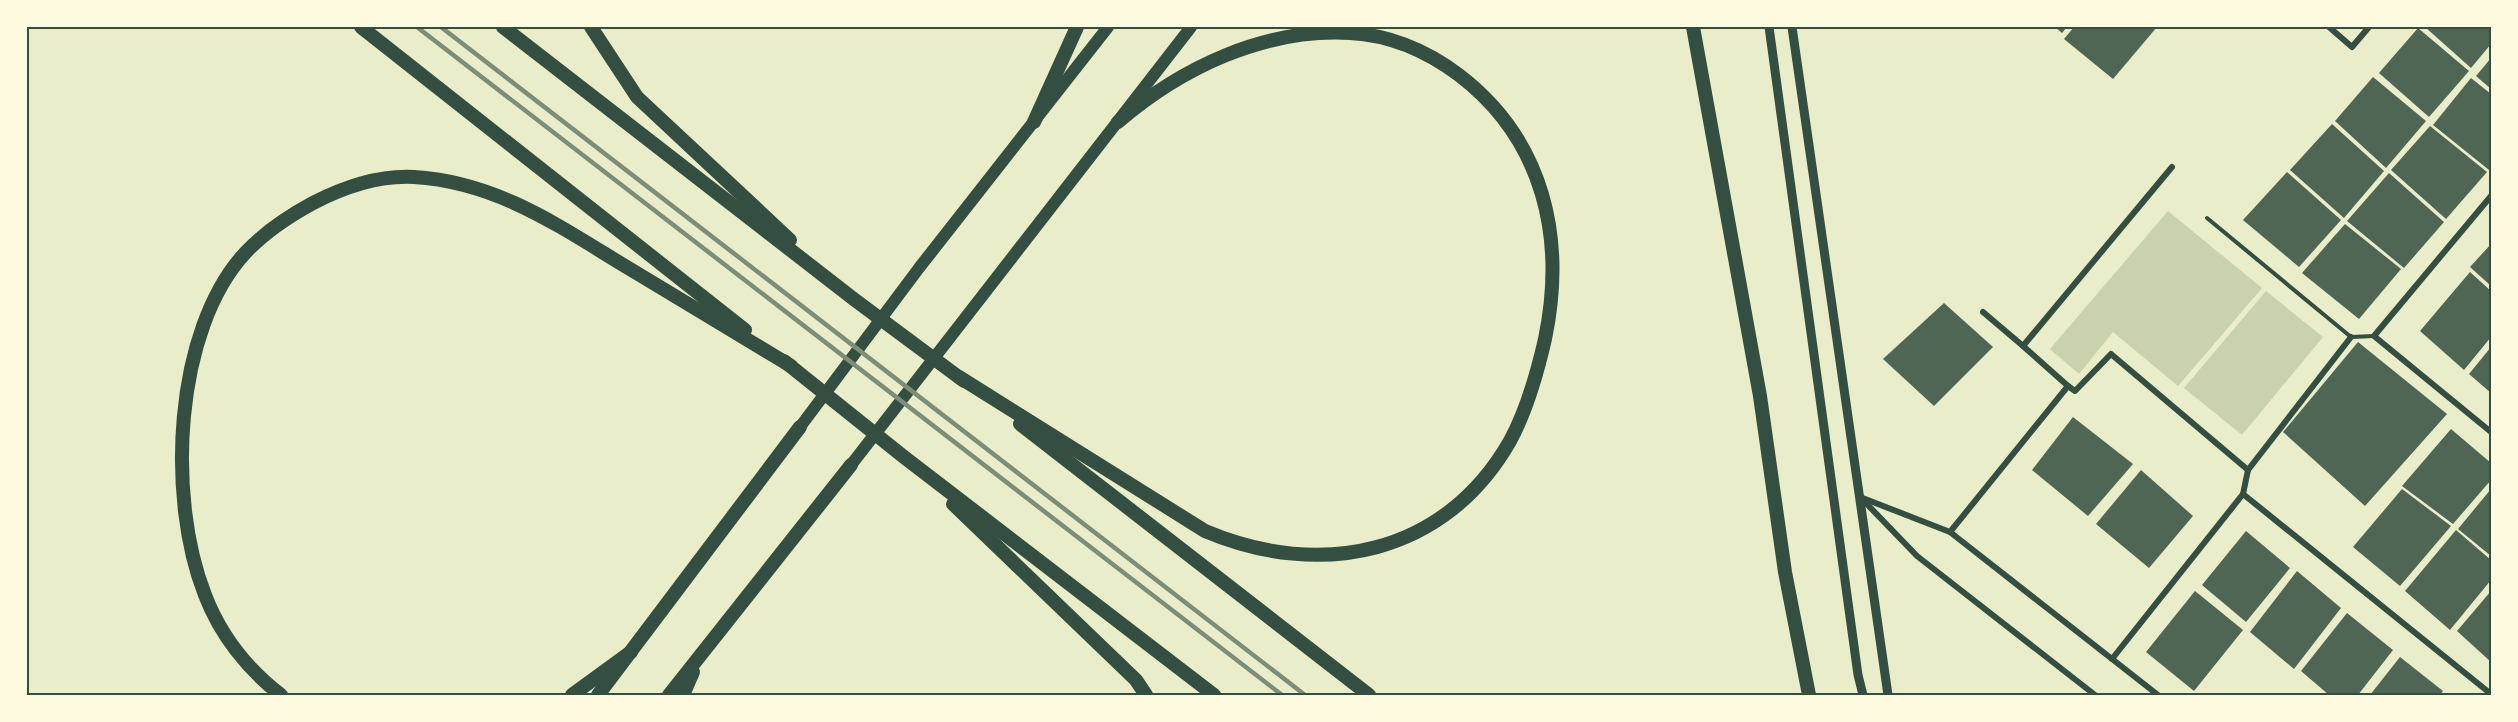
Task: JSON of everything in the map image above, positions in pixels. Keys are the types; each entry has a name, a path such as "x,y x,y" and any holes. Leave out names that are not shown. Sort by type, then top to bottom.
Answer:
{"highway":[{"path":"361,27 904,457 1214,695"},
{"path":"503,27 1369,695"},
{"path":"591,27 637,97 855,300"},
{"path":"1034,122 1077,27"},
{"path":"1693,27 1760,396 1785,572 1809,695"},
{"path":"959,377 1205,531 1241,544 1281,554 1302,556 1346,554 1404,538 1440,518 1457,505 1500,457 1524,410 1542,355 1550,302 1551,248 1545,202 1533,166 1514,132 1501,115 1469,83 1433,58 1398,42 1359,33 1311,34 1255,45 1206,63 1159,89 1118,122"},
{"path":"281,695 242,658 228,639 205,596 193,557 186,520 183,490 183,429 191,369 197,344 217,296 245,253 263,236 297,213 341,190 381,178 428,178 479,189 528,207 791,366"},
{"path":"598,695 800,427"},
{"path":"904,457 1136,680 1146,695"},
{"path":"669,695 851,465"},
{"path":"572,695 632,652"},
{"path":"683,695 703,652"}],"main road":[{"path":"800,427 919,268 1108,27"},
{"path":"851,465 1191,27"}],"street":[{"path":"1769,27 1858,675 1863,695"},
{"path":"1792,27 1888,695"},
{"path":"2329,27 2352,46 2369,27"},
{"path":"2023,346 2172,167"},
{"path":"2491,196 2374,336 2491,432"},
{"path":"1983,312 2075,391 2111,354 2248,470"},
{"path":"2112,659 2243,494 2248,470 2351,337"},
{"path":"1950,532 2068,386"},
{"path":"2243,494 2491,694"},
{"path":"1860,497 1950,532 2158,695"},
{"path":"1860,497 1917,556 2095,695"}],"lane":[{"path":"2207,218 2351,337 2374,336"}],"green space":[{"path":"2168,211 2262,288 2178,386 2113,332 2079,374 2050,349"},
{"path":"2266,291 2323,337 2242,435 2184,388"}],"building":[{"path":"2055,27 2067,27 2062,33"},
{"path":"2074,27 2157,27 2113,79 2064,39"},
{"path":"2425,27 2491,27 2491,44 2471,68"},
{"path":"2418,28 2469,71 2429,117 2379,73"},
{"path":"2491,58 2491,89 2476,76"},
{"path":"2373,77 2426,121 2386,168 2335,121"},
{"path":"2471,78 2491,94 2491,168 2489,170 2433,125"},
{"path":"2332,124 2384,171 2344,218 2290,170"},
{"path":"2430,126 2487,172 2446,219 2391,170"},
{"path":"2287,172 2341,220 2299,267 2243,220"},
{"path":"2389,173 2444,222 2404,268 2347,221"},
{"path":"2345,224 2401,269 2359,319 2302,273"},
{"path":"2491,244 2491,286 2470,267"},
{"path":"2470,272 2491,291 2491,337 2464,370 2420,331"},
{"path":"1944,303 1993,347 1934,406 1883,359"},
{"path":"2358,342 2447,414 2365,506 2283,432"},
{"path":"2491,347 2491,393 2469,374"},
{"path":"2073,417 2133,464 2088,516 2032,470"},
{"path":"2451,429 2491,463 2491,480 2453,524 2402,486"},
{"path":"2141,470 2193,516 2149,568 2096,524"},
{"path":"2402,489 2451,526 2400,586 2353,547"},
{"path":"2491,489 2491,556 2458,529"},
{"path":"2456,530 2491,560 2491,580 2450,630 2405,591"},
{"path":"2246,531 2290,568 2246,622 2202,585"},
{"path":"2297,571 2341,608 2294,669 2250,632"},
{"path":"2195,591 2243,630 2194,691 2146,652"},
{"path":"2491,591 2491,662 2457,631"},
{"path":"2347,613 2393,650 2358,695 2329,695 2301,671"},
{"path":"2400,657 2443,691 2440,695 2370,695"}],"railway":[{"path":"417,27 1282,695"},
{"path":"441,27 1305,695"}]}
